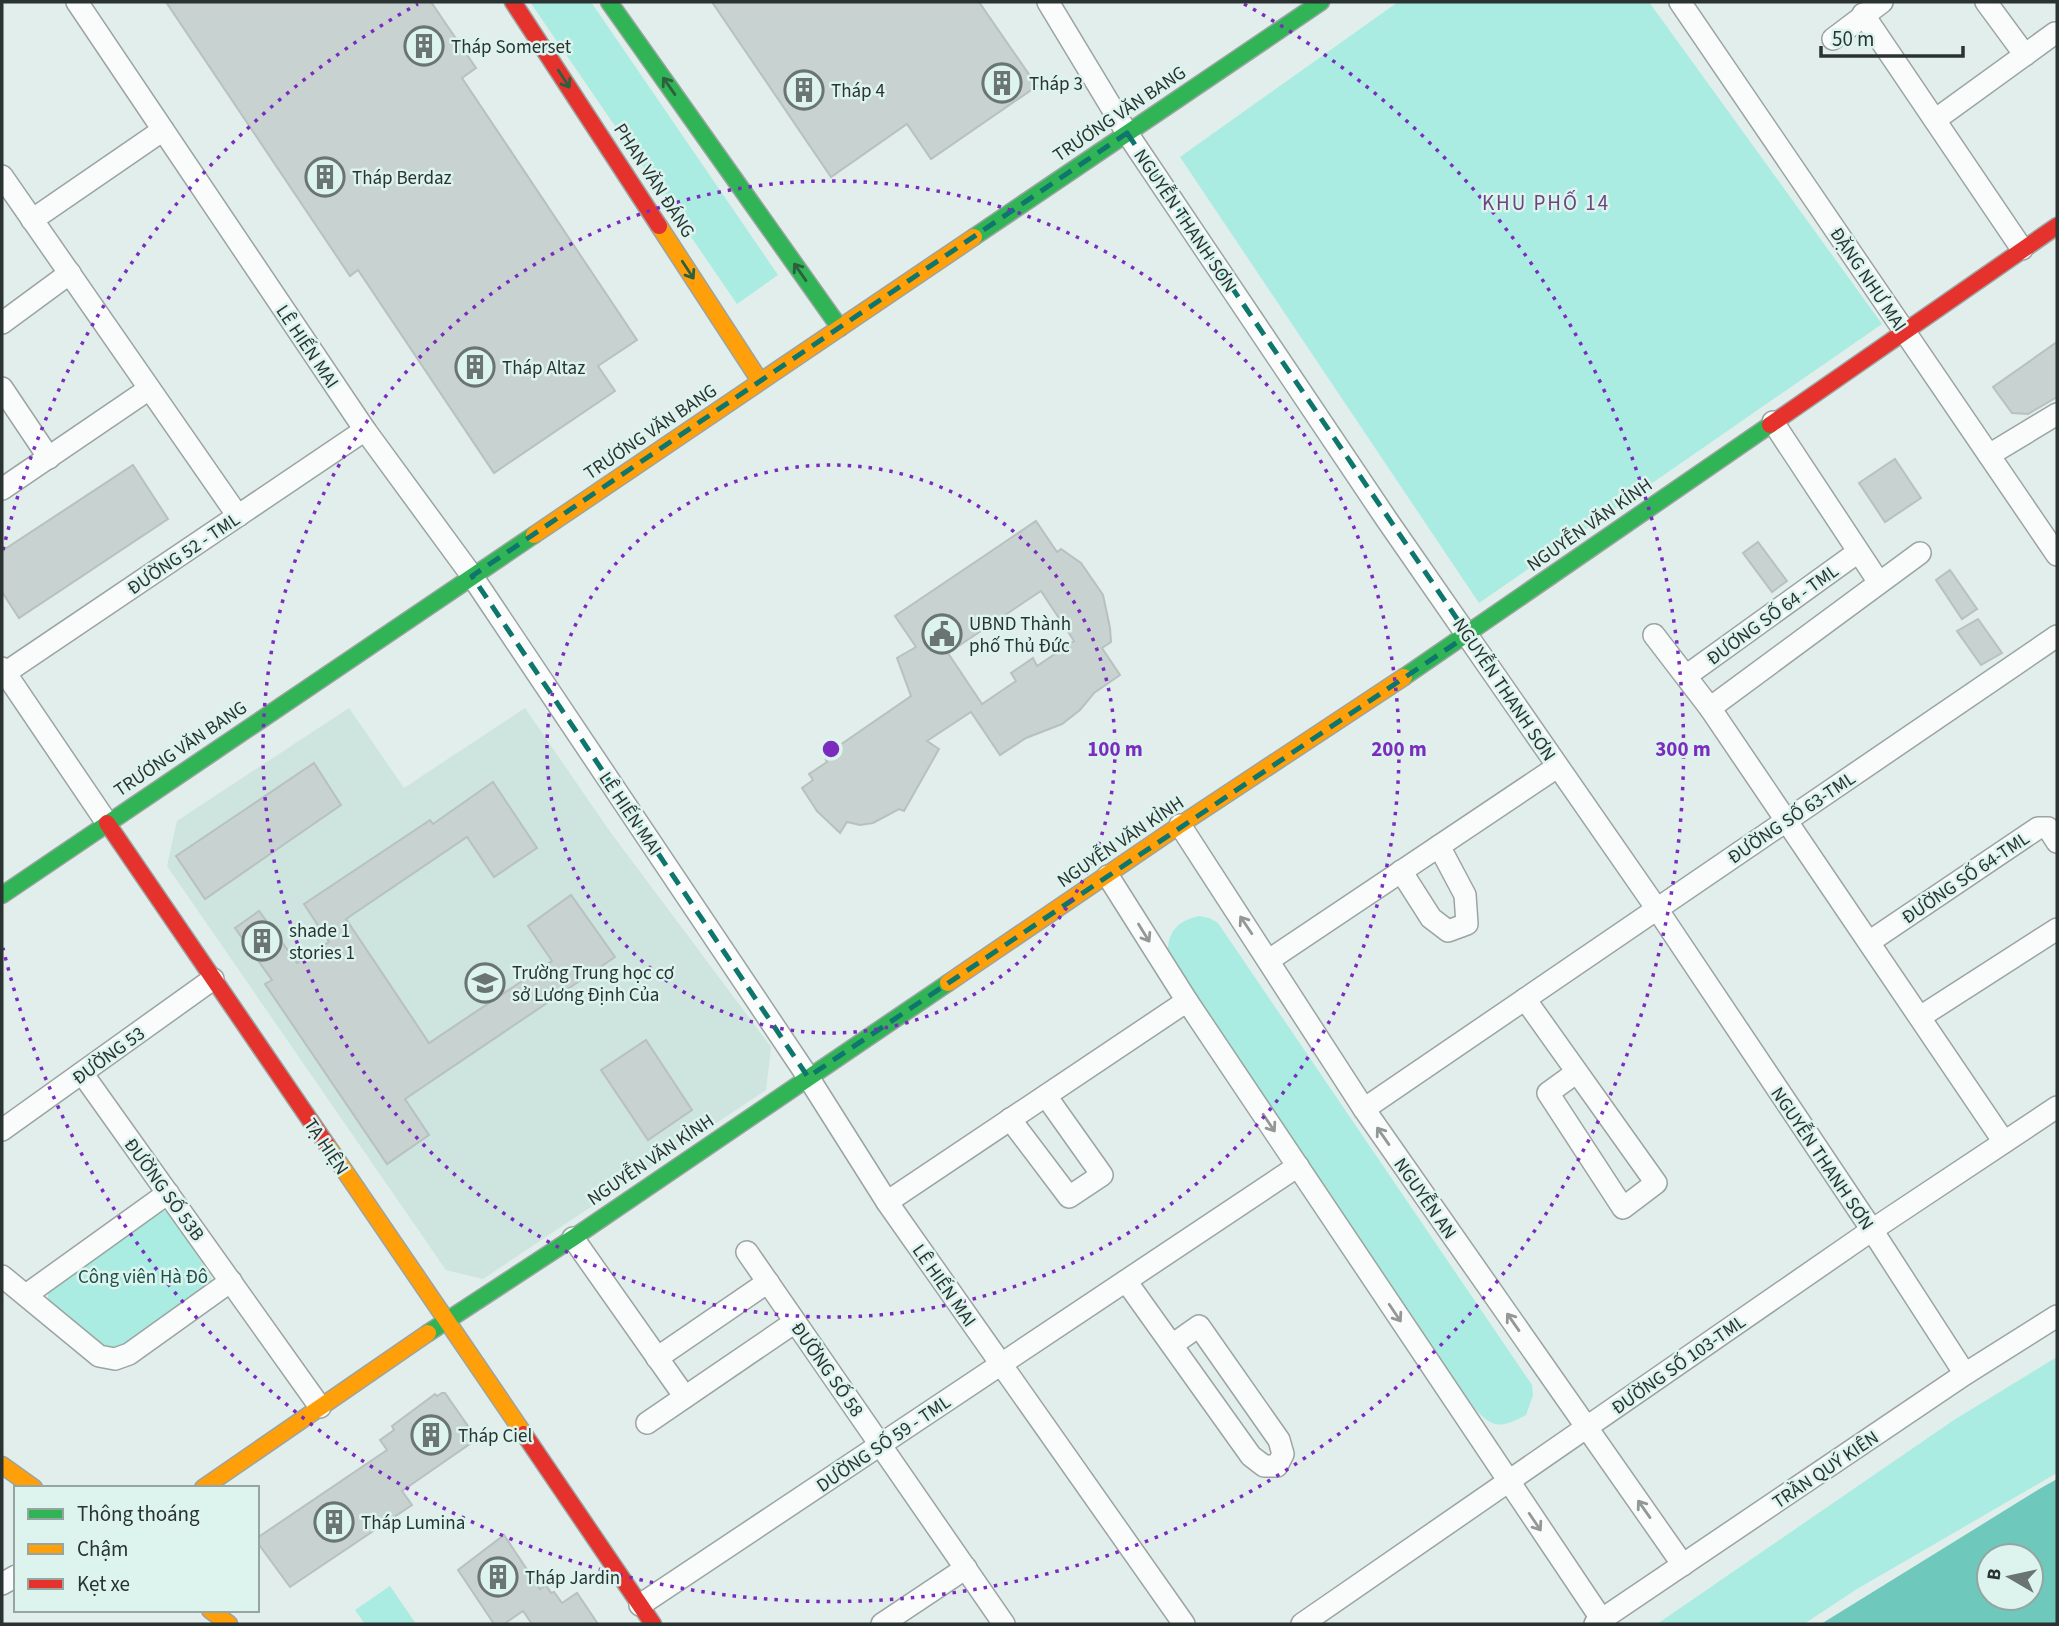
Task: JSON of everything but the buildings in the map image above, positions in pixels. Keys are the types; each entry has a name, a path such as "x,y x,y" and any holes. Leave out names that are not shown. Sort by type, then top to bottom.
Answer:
{"street":[{"name":"LÊ HIẾN MAI","path":"77,2 365,430 472,576 808,1077 887,1202 1184,1624"},
{"name":"PHAN VĂN ĐÁNG","path":"513,2 760,381"},
{"path":"609,2 839,328"},
{"name":"NGUYỄN THANH SƠN","path":"1048,2 1128,133 1387,520 1657,909 1965,1374"},
{"name":"TRƯƠNG VĂN BANG","path":"2,895 1321,2"},
{"name":"ĐẶNG NHƯ MAI","path":"1680,2 2057,555"},
{"path":"1833,39 1882,2"},
{"path":"1986,2 2025,55"},
{"path":"1863,14 2022,249"},
{"path":"1936,120 2055,33"},
{"path":"32,220 163,130"},
{"path":"2,176 238,516"},
{"name":"NGUYỄN VĂN KỈNH","path":"206,1486 446,1320 573,1238 1180,825 1468,635 2057,226"},
{"path":"2,323 70,273"},
{"path":"2,388 50,458"},
{"path":"2,489 149,389"},
{"path":"1989,455 2057,414"},
{"name":"ĐƯƠNG SỐ 64 - TML","path":"1773,422 1878,582"},
{"name":"ĐƯỜNG 52 - TML","path":"3,672 365,430"},
{"name":"ĐƯƠNG SỐ 64 - TML","path":"1686,676 1858,552"},
{"name":"ĐƯƠNG SỐ 64 - TML","path":"1710,708 1920,552"},
{"path":"1654,635 1710,708 2004,1142"},
{"name":"ĐƯỜNG SỐ 63-TML","path":"1364,1109 2057,636"},
{"name":"TẠ HIỆN","path":"3,672 653,1624"},
{"path":"1269,960 1558,767"},
{"name":"NGUYỄN AN","path":"1180,825 1364,1109 1683,1565"},
{"name":"ĐƯỜNG SỐ 64-TML","path":"1869,942 2038,828 2048,828 2057,842"},
{"path":"1401,872 1430,918 1448,930 1468,923 1465,895 1439,846"},
{"path":"1108,876 1187,1001 1599,1622"},
{"path":"1920,1017 2057,929"},
{"name":"ĐƯỜNG 53","path":"2,1130 213,979"},
{"path":"1525,999 1577,1072 1656,1183 1623,1208 1548,1093 1577,1072"},
{"path":"887,1202 1187,1001"},
{"name":"ĐƯỜNG SỐ 53B","path":"82,1073 320,1407"},
{"path":"1010,1119 1069,1197 1102,1175 1046,1096"},
{"name":"ĐƯỜNG SỐ 103-TML","path":"1302,1624 1872,1230 2057,1107"},
{"name":"DƯỜNG SỐ 59 - TML","path":"640,1605 1298,1166"},
{"path":"26,1296 168,1194"},
{"path":"573,1238 685,1397"},
{"name":"ĐƯỜNG SỐ 58","path":"747,1252 1004,1624"},
{"path":"2,1276 99,1356 115,1359 129,1354 231,1281"},
{"path":"1126,1281 1171,1345 1251,1457 1264,1466 1277,1466 1283,1454 1279,1440 1199,1326 1171,1345"},
{"path":"657,1358 768,1282"},
{"name":"TRẦN QUÝ KIÊN","path":"1599,1622 1965,1374 2057,1317"},
{"path":"647,1423 795,1322"},
{"path":"2,1465 31,1486"},
{"path":"882,1624 966,1568"},
{"path":"213,1612 229,1624"}],"highlighted area":[{"path":"1127,133 1468,635 808,1077 472,576"}],"shaded area":[{"name":"Trường Trung học cơ sở Lương Định Của","path":"349,708 404,788 525,708 608,829 771,1047 766,1090 483,1279 446,1270 167,866 177,821"},
{"path":"2057,1479 2057,1624 1821,1624 2041,1488"}],"green space":[{"path":"530,2 591,2 778,275 737,304"},
{"path":"1398,2 1649,2 1882,324 1479,603 1180,157"},
{"path":"1199,916 1218,923 1532,1385 1533,1395 1526,1415 1508,1423 1495,1424 1484,1418 1470,1403 1168,958 1169,942 1174,930 1184,921"},
{"name":"Công viên Hà Đô","path":"165,1211 175,1218 211,1278 210,1288 114,1350 103,1350 48,1302 48,1291 157,1213"},
{"path":"2057,1357 2057,1473 1857,1589 1804,1624 1657,1624 1954,1420"},
{"path":"390,1586 416,1624 365,1624 355,1610"}],"traffic: fast":[{"path":"609,2 840,328"},
{"path":"974,237 1321,2"},
{"path":"1404,677 1770,425"},
{"path":"2,895 534,535"},
{"path":"428,1333 573,1238 948,983"}],"traffic: slow":[{"path":"659,226 760,381"},
{"path":"534,535 974,237"},
{"path":"948,983 1404,677"},
{"path":"327,1145 524,1434"},
{"path":"206,1486 428,1333"},
{"path":"2,1465 31,1486"},
{"path":"213,1612 229,1624"}],"traffic: jam":[{"path":"513,2 659,226"},
{"path":"1770,425 2057,226"},
{"path":"107,823 327,1145"},
{"path":"524,1434 653,1624"}],"place":[{"name":"Tháp Somerset","path":"424,46"},
{"name":"Tháp 3","path":"1002,83"},
{"name":"Tháp 4","path":"804,90"},
{"name":"Tháp Berdaz","path":"325,177"},
{"name":"Tháp Altaz","path":"475,367"},
{"name":"UBND Thành phố Thủ Đức","path":"942,634"},
{"name":"shade 1 stories 1","path":"262,941"},
{"name":"Trường Trung học cơ sở Lương Định Của","path":"485,983"},
{"name":"Tháp Ciel","path":"431,1435"},
{"name":"Tháp Lumina","path":"334,1522"},
{"name":"Tháp Jardin","path":"498,1577"}],"district":[{"name":"KHU PHỐ 14","path":"1546,203"}]}
